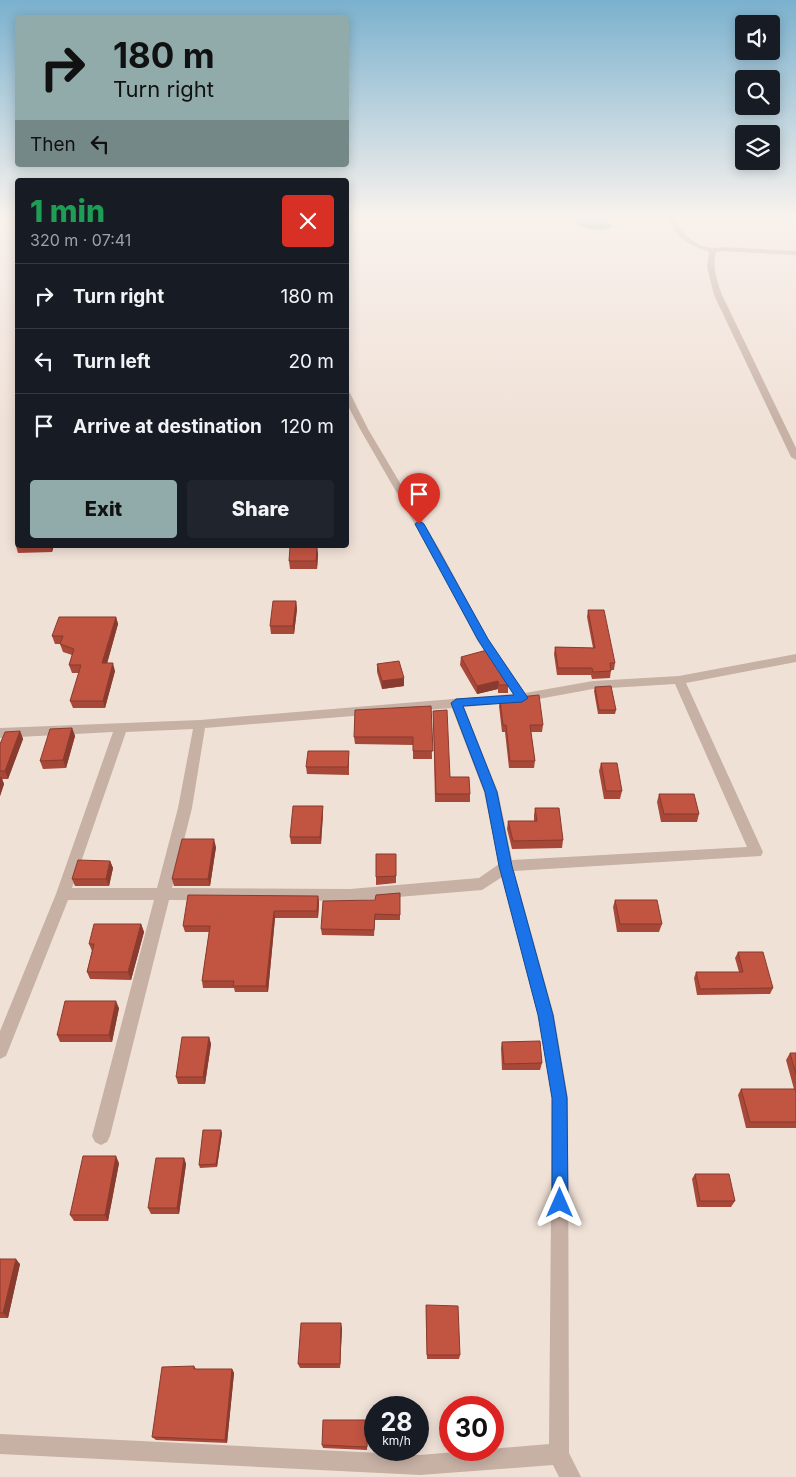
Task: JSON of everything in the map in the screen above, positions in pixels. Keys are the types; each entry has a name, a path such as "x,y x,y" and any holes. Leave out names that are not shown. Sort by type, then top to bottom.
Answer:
{"street":[{"path":"715,286 796,457"},
{"path":"349,399 364,429 436,552 483,640 522,698"},
{"path":"0,734 200,724 522,698 593,685 679,680 796,658"},
{"path":"63,894 350,894 482,884 506,866 756,852 679,680"},
{"path":"456,703 491,792 506,866 546,1015 560,1098 559,1454 570,1477"},
{"path":"101,1136 161,894 185,808 200,724"},
{"path":"0,1051 63,894 121,728"},
{"path":"0,1444 420,1465 559,1454"}],"building":[{"path":"290,548 317,548 316,561 289,561"},
{"path":"273,601 296,601 293,626 270,626"},
{"path":"588,610 604,610 615,663 610,663 611,671 593,672 592,668 558,668 555,647 595,648"},
{"path":"59,617 116,617 102,663 113,663 103,701 70,701 81,665 69,665 74,649 60,644 63,636 52,636"},
{"path":"487,650 508,685 499,685 498,681 477,686 461,657"},
{"path":"399,661 404,678 382,681 377,664"},
{"path":"611,686 616,710 599,710 595,687"},
{"path":"539,695 543,725 530,725 535,761 510,761 506,725 503,725 500,699"},
{"path":"431,706 433,751 413,751 413,737 354,737 355,710"},
{"path":"447,710 450,777 469,777 470,794 436,794 433,711"},
{"path":"72,728 63,760 40,761 50,729"},
{"path":"20,731 5,771 0,771 0,744 5,732"},
{"path":"308,751 349,751 348,767 306,767"},
{"path":"601,763 617,763 622,791 606,791"},
{"path":"659,794 694,794 699,814 664,814"},
{"path":"293,806 323,806 320,837 290,837"},
{"path":"535,808 559,808 563,840 513,841 508,821 537,821"},
{"path":"182,839 214,839 208,879 172,879"},
{"path":"376,854 396,854 396,876 376,877"},
{"path":"78,860 110,861 106,879 72,879"},
{"path":"400,893 400,915 375,914 374,930 321,929 323,901 375,900 376,895"},
{"path":"188,895 318,896 317,911 274,911 266,986 233,986 234,981 202,981 210,926 183,926"},
{"path":"615,900 657,900 662,924 620,924"},
{"path":"94,924 141,924 128,972 87,972 94,944 89,944"},
{"path":"738,952 763,952 773,988 700,989 696,972 743,972"},
{"path":"65,1001 116,1001 109,1035 57,1035"},
{"path":"182,1037 209,1037 203,1077 176,1077"},
{"path":"540,1041 542,1063 504,1064 502,1042"},
{"path":"790,1053 796,1053 796,1074"},
{"path":"741,1089 795,1089 796,1122 750,1122"},
{"path":"203,1130 221,1130 216,1164 199,1165"},
{"path":"83,1156 116,1156 105,1215 70,1215"},
{"path":"156,1158 184,1158 177,1208 148,1208"},
{"path":"695,1174 729,1174 735,1201 700,1201"},
{"path":"0,1259 16,1259 3,1313 0,1313"},
{"path":"426,1305 458,1306 460,1355 427,1355"},
{"path":"301,1323 341,1323 340,1364 298,1364"},
{"path":"194,1366 194,1369 232,1369 225,1440 152,1437 162,1367"},
{"path":"323,1420 364,1420 364,1447 322,1445"}],"route":[{"path":"419,524 483,640 522,698 456,703 491,792 506,866 546,1015 560,1098 560,1203"}]}
